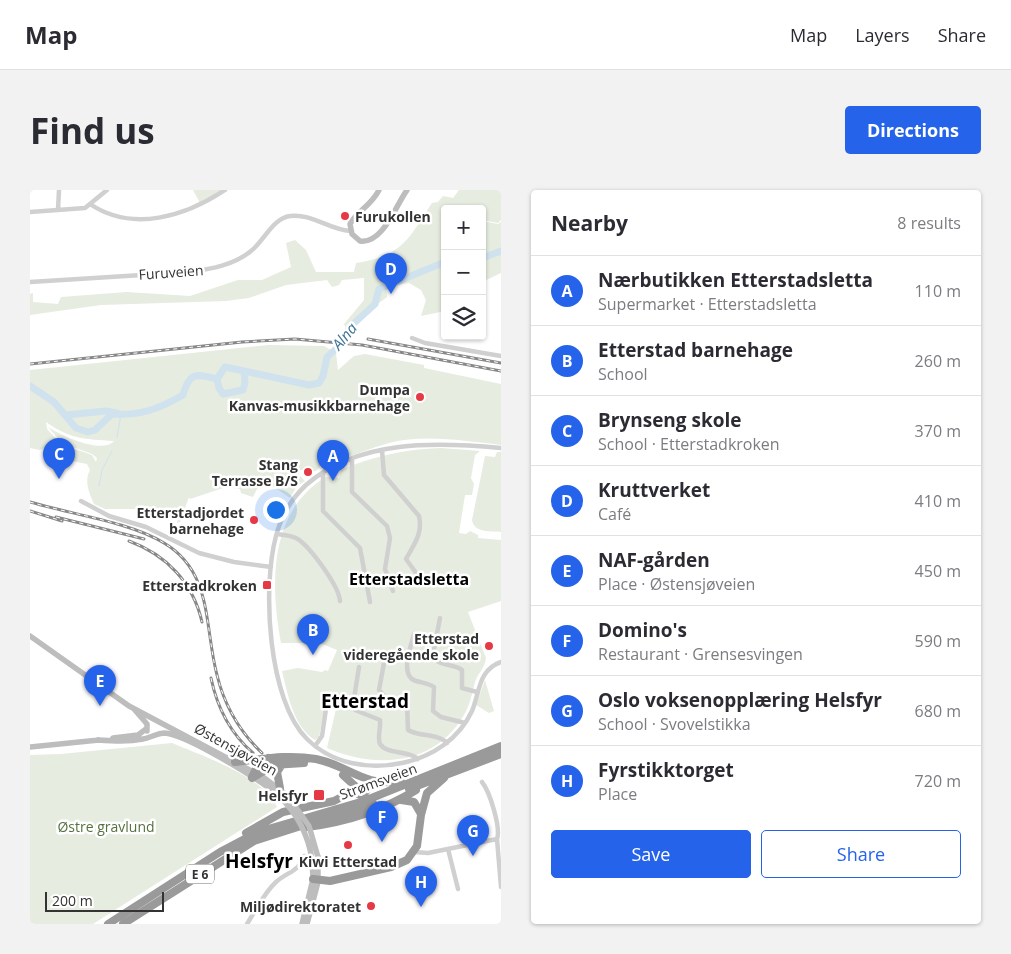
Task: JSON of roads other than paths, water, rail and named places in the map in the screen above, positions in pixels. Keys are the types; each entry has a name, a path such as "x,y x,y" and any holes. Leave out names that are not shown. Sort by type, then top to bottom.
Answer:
{"highway":[{"name":"Strømsveien","path":"123,924 239,849 282,831 366,806 501,746"},
{"name":"Strømsveien","path":"108,924 220,852 267,828 364,801 501,754"},
{"path":"255,774 259,764 270,757"},
{"path":"235,762 270,757 316,760 356,777 377,783 401,782"},
{"path":"280,788 277,772 283,763"},
{"path":"255,774 273,765 305,763 326,767 347,777 359,788"},
{"path":"316,879 338,878 395,866 406,860 418,850 421,815 428,792 452,772"},
{"path":"331,810 350,802 359,788 356,777"},
{"path":"220,852 274,817 290,810 334,801 359,788 430,778"},
{"path":"282,831 329,824 401,800 430,778"},
{"path":"401,800 414,802 421,815"}],"main road":[{"path":"379,190 372,203 352,220 350,231 360,241 376,237 407,190"},
{"name":"Østensjøveien","path":"30,636 134,709 280,788 288,796 309,826 315,858"},
{"name":"Østensjøveien","path":"134,709 152,736"},
{"path":"30,746 138,735 154,720"},
{"path":"97,740 123,741 152,736 160,733 161,724"},
{"name":"Østensjøveien","path":"160,733 171,734 255,774 281,798 299,821 315,858"},
{"path":"307,924 316,879 315,858"},
{"path":"302,924 316,879"}],"street":[{"path":"58,210 59,190"},
{"path":"30,212 78,210 90,204 107,190"},
{"path":"90,204 100,210 124,217 160,218 189,210 225,190"},
{"name":"Furuveien","path":"30,282 190,272 216,268 248,254 264,240 278,221 291,216 305,217 350,231"},
{"path":"412,338 435,345 501,356"},
{"path":"501,448 436,443 382,450 352,460 323,474 307,485 294,499 276,534 271,567 270,618 281,684 293,720 315,746 333,757 362,765 391,765 418,759 431,754 447,743 465,723 484,674 493,665 501,662"},
{"path":"382,450 384,474 419,516 421,523 418,540 406,559 416,574"},
{"path":"352,460 352,492 384,522 390,532 385,569 393,590"},
{"path":"323,474 323,511 360,548 370,602"},
{"path":"81,501 109,516 146,527 199,553 234,562 271,567"},
{"path":"276,534 296,538 307,548 335,587 340,601"},
{"path":"440,618 434,654 435,660 440,664 457,667 462,670 462,688 477,692"},
{"path":"414,634 407,668 408,676 414,681 428,683 434,687 433,711 441,717 465,723"},
{"path":"386,652 379,690 382,695 407,704 408,730 442,739 447,743"},
{"path":"359,667 352,705 355,710 380,720 380,744 386,749 410,754 418,759"},
{"path":"315,746 322,736 326,708"},
{"path":"482,782 488,789 499,832 497,839 501,887"},
{"path":"418,850 448,849 497,839"},
{"path":"448,849 458,889"},
{"path":"247,924 270,888 283,876 300,867 304,856"}],"waterway":[{"name":"Alna","path":"486,257 501,251"},
{"name":"Alna","path":"30,386 54,402 76,428 88,432 95,430 112,414 140,413 174,400 183,395 188,382 198,376 217,379 223,394 243,390 245,382 244,371 309,385 319,383 323,376 327,357 337,348 351,326 375,304 379,289 441,264"},
{"name":"Alna","path":"217,379 225,367 244,371"},
{"path":"66,415 106,411 117,413"},
{"path":"117,437 121,414"},
{"path":"99,486 102,470 112,451"}],"railway":[{"path":"30,364 242,342 295,339 362,345 501,371"},
{"path":"368,339 501,363"},
{"path":"30,502 134,529 164,543 180,555 191,569 199,585 204,602 217,675 224,696 240,727 262,753"},
{"path":"30,511 62,521"},
{"path":"56,517 144,539"},
{"path":"129,541 155,554 176,572 192,595 202,622"},
{"path":"211,678 217,699 226,719 245,746 253,753"}],"place":[{"name":"Furukollen","path":"345,216"},
{"name":"Kruttverket","path":"391,294"},
{"name":"Dumpa Kanvas-musikkbarnehage","path":"420,397"},
{"name":"Stang Terrasse B/S","path":"308,472"},
{"name":"Brynseng skole","path":"59,479"},
{"name":"Nærbutikken Etterstadsletta","path":"333,481"},
{"name":"Etterstadjordet barnehage","path":"254,520"},
{"name":"Etterstadkroken","path":"267,585"},
{"name":"Etterstad videregående skole","path":"489,646"},
{"name":"Etterstad barnehage","path":"313,655"},
{"name":"NAF-gården","path":"100,706"},
{"name":"Helsfyr","path":"319,795"},
{"name":"Domino's","path":"382,842"},
{"name":"Kiwi Etterstad","path":"348,845"},
{"name":"Oslo voksenopplæring Helsfyr","path":"473,856"},
{"name":"Miljødirektoratet","path":"371,906"},
{"name":"Fyrstikktorget","path":"421,907"}],"district":[{"name":"Etterstadsletta","path":"409,579"},
{"name":"Etterstad","path":"365,701"},
{"name":"Helsfyr","path":"259,861"}],"park label":[{"name":"Østre gravlund","path":"106,826"}]}
